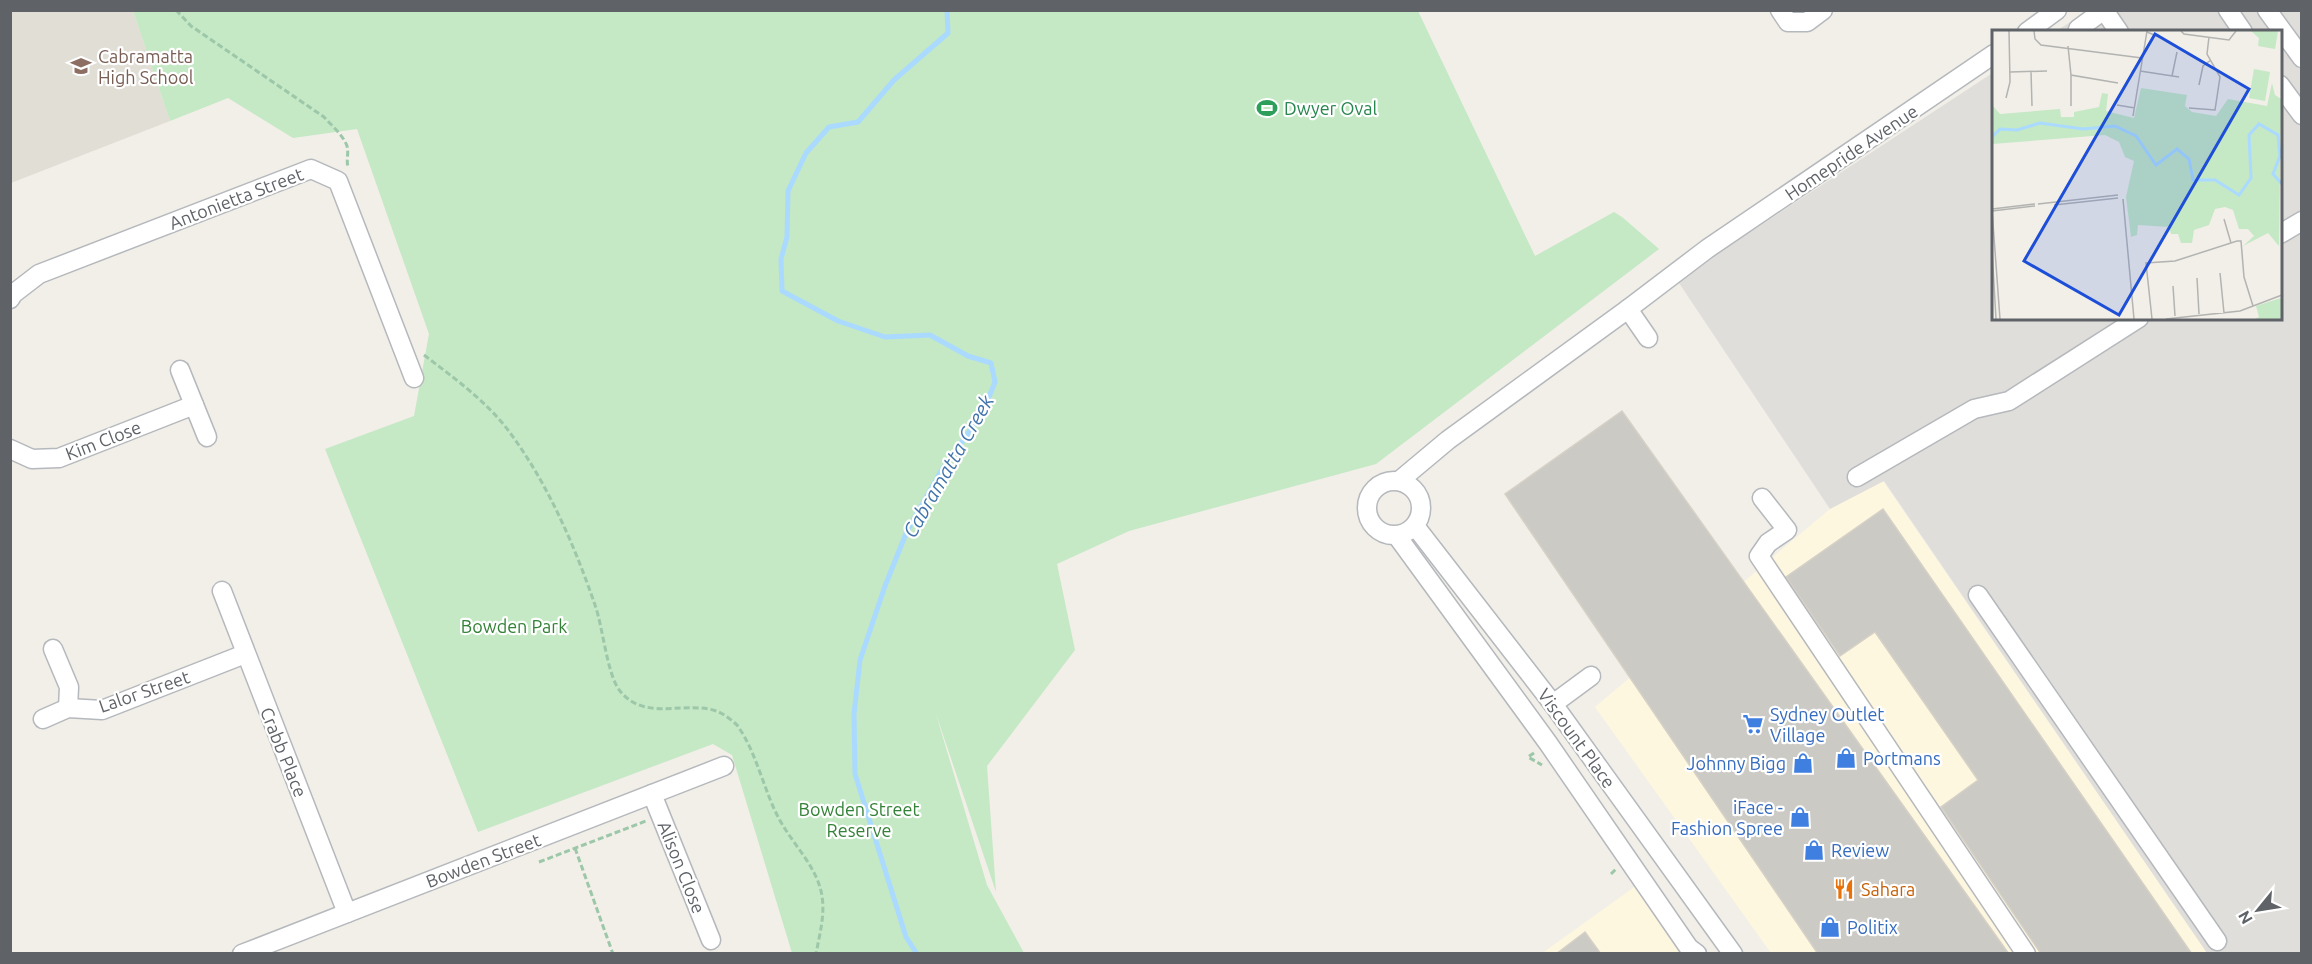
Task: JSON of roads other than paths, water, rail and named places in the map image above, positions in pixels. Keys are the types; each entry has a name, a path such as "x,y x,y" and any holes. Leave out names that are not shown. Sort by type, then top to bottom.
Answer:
{"street":[{"path":"1780,10 1788,22 1807,22 1823,10"},
{"path":"2030,30 2057,10"},
{"path":"2065,10 2079,30 2104,10 2118,30"},
{"path":"2228,10 2241,30"},
{"path":"2267,10 2281,30"},
{"path":"2282,31 2301,58"},
{"name":"Homepride Avenue","path":"1628,309 1707,249 1992,55"},
{"path":"2282,88 2301,114"},
{"name":"Antonietta Street","path":"10,299 13,294 39,274 311,169 338,181 414,378"},
{"path":"2282,233 2301,221"},
{"path":"1399,481 1448,440 1628,309 1648,338"},
{"path":"1857,477 1974,409 2008,401 2136,320"},
{"path":"180,370 207,437"},
{"name":"Kim Close","path":"10,448 32,459 59,458 194,405"},
{"path":"1399,481 1408,484 1420,499 1422,508 1415,526 1397,536 1379,531 1372,525 1366,507 1373,490 1380,484 1399,481"},
{"path":"1762,498 1787,530 1768,543 1759,556 2026,954"},
{"name":"Viscount Place","path":"1415,526 1553,704 1733,954"},
{"name":"Viscount Place","path":"1397,536 1548,743 1689,948 1697,954"},
{"name":"Crabb Place","path":"222,591 347,913"},
{"path":"1978,595 2217,941"},
{"path":"53,649 69,687 68,708"},
{"name":"Lalor Street","path":"43,719 68,708 102,710 245,654"},
{"path":"1553,704 1591,676"},
{"name":"Bowden Street","path":"242,954 724,766"},
{"name":"Alison Close","path":"652,794 711,940"}],"waterway":[{"name":"Cabramatta Creek","path":"917,954 906,937 855,774 854,714 860,660 885,586 907,531 941,471 982,414 995,382 991,363 968,356 930,335 885,337 838,321 782,291 781,259 787,237 788,191 806,153 829,127 858,122 894,80 948,33 947,10"}],"place":[{"name":"Cabramatta High School","path":"81,66"},
{"name":"Dwyer Oval","path":"1267,108"},
{"name":"Sydney Outlet Village","path":"1753,724"},
{"name":"Portmans","path":"1846,758"},
{"name":"Johnny Bigg","path":"1803,763"},
{"name":"iFace - Fashion Spree","path":"1800,817"},
{"name":"Review","path":"1814,850"},
{"name":"Sahara","path":"1844,889"},
{"name":"Politix","path":"1830,927"}],"park label":[{"name":"Bowden Park","path":"514,626"},
{"name":"Bowden Street Reserve","path":"859,819"}]}
